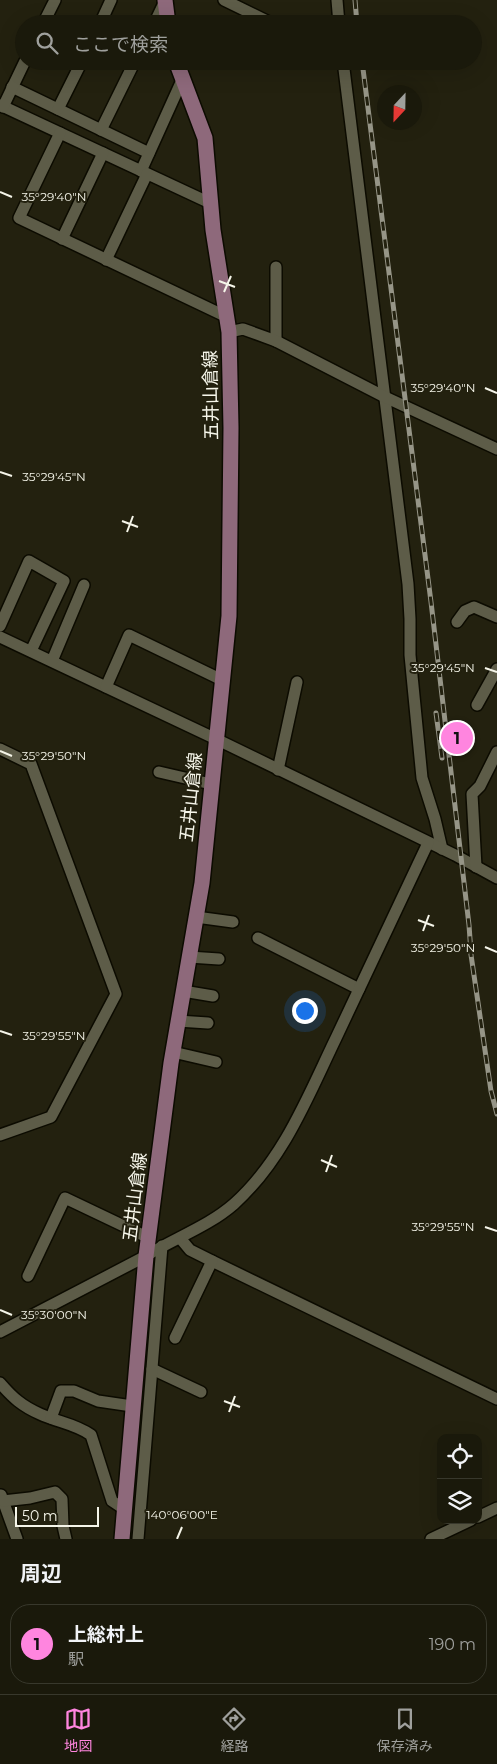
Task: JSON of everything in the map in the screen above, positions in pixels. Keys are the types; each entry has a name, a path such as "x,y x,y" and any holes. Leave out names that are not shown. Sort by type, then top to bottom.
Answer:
{"main road":[{"path":"165,0 167,15"},
{"name":"五井山倉線","path":"122,1539 146,1256 155,1242 173,1052 202,883 229,616 231,428 228,324 213,230 205,138 180,70"}],"street":[{"path":"47,15 54,0"},
{"path":"104,15 111,0"},
{"path":"158,15 165,0"},
{"path":"224,0 254,15"},
{"path":"337,0 338,15"},
{"path":"20,70 1,106 210,203"},
{"path":"58,109 78,70"},
{"path":"101,130 131,70"},
{"path":"344,70 408,584 410,655 422,778 435,818 442,849"},
{"path":"106,260 144,172 149,153 183,78"},
{"path":"12,87 149,153"},
{"path":"60,133 19,218 106,260 228,324 276,341 386,397 497,449"},
{"path":"62,239 102,153"},
{"path":"276,267 276,341"},
{"path":"0,626 29,561 64,581 31,651"},
{"path":"52,661 84,585"},
{"path":"457,622 465,611 474,607 497,617"},
{"path":"106,687 130,636 222,680"},
{"path":"0,637 216,739 442,849 497,878"},
{"path":"477,705 497,669"},
{"path":"278,770 297,682"},
{"path":"0,749 31,764 116,994 51,1117 0,1136"},
{"path":"476,866 472,794 480,786 497,752"},
{"path":"159,772 212,784"},
{"path":"28,1276 65,1198 155,1242 180,1238 233,1205 262,1175 292,1128 428,843"},
{"path":"196,917 233,922"},
{"path":"258,938 359,989"},
{"path":"189,957 220,959"},
{"path":"183,991 213,996"},
{"path":"178,1021 208,1023"},
{"path":"173,1052 216,1062"},
{"path":"180,1238 190,1250 497,1399"},
{"path":"138,1539 152,1369 155,1242"},
{"path":"0,1332 146,1256"},
{"path":"175,1338 212,1261"},
{"path":"152,1369 201,1392"},
{"path":"0,1384 17,1402 42,1415 84,1430 91,1436 112,1501 124,1508"},
{"path":"51,1418 60,1392 74,1391 98,1401 132,1406"},
{"path":"17,1539 1,1497 30,1498 55,1492 62,1499 63,1526 66,1539"},
{"path":"482,1515 497,1508"},
{"path":"431,1539 463,1524"}],"railway":[{"path":"355,0 356,15"},
{"path":"363,70 431,602 471,953"},
{"path":"436,713 442,758"},
{"path":"470,948 491,1091 497,1114"}],"place":[{"name":"上総村上","path":"457,738"}]}
